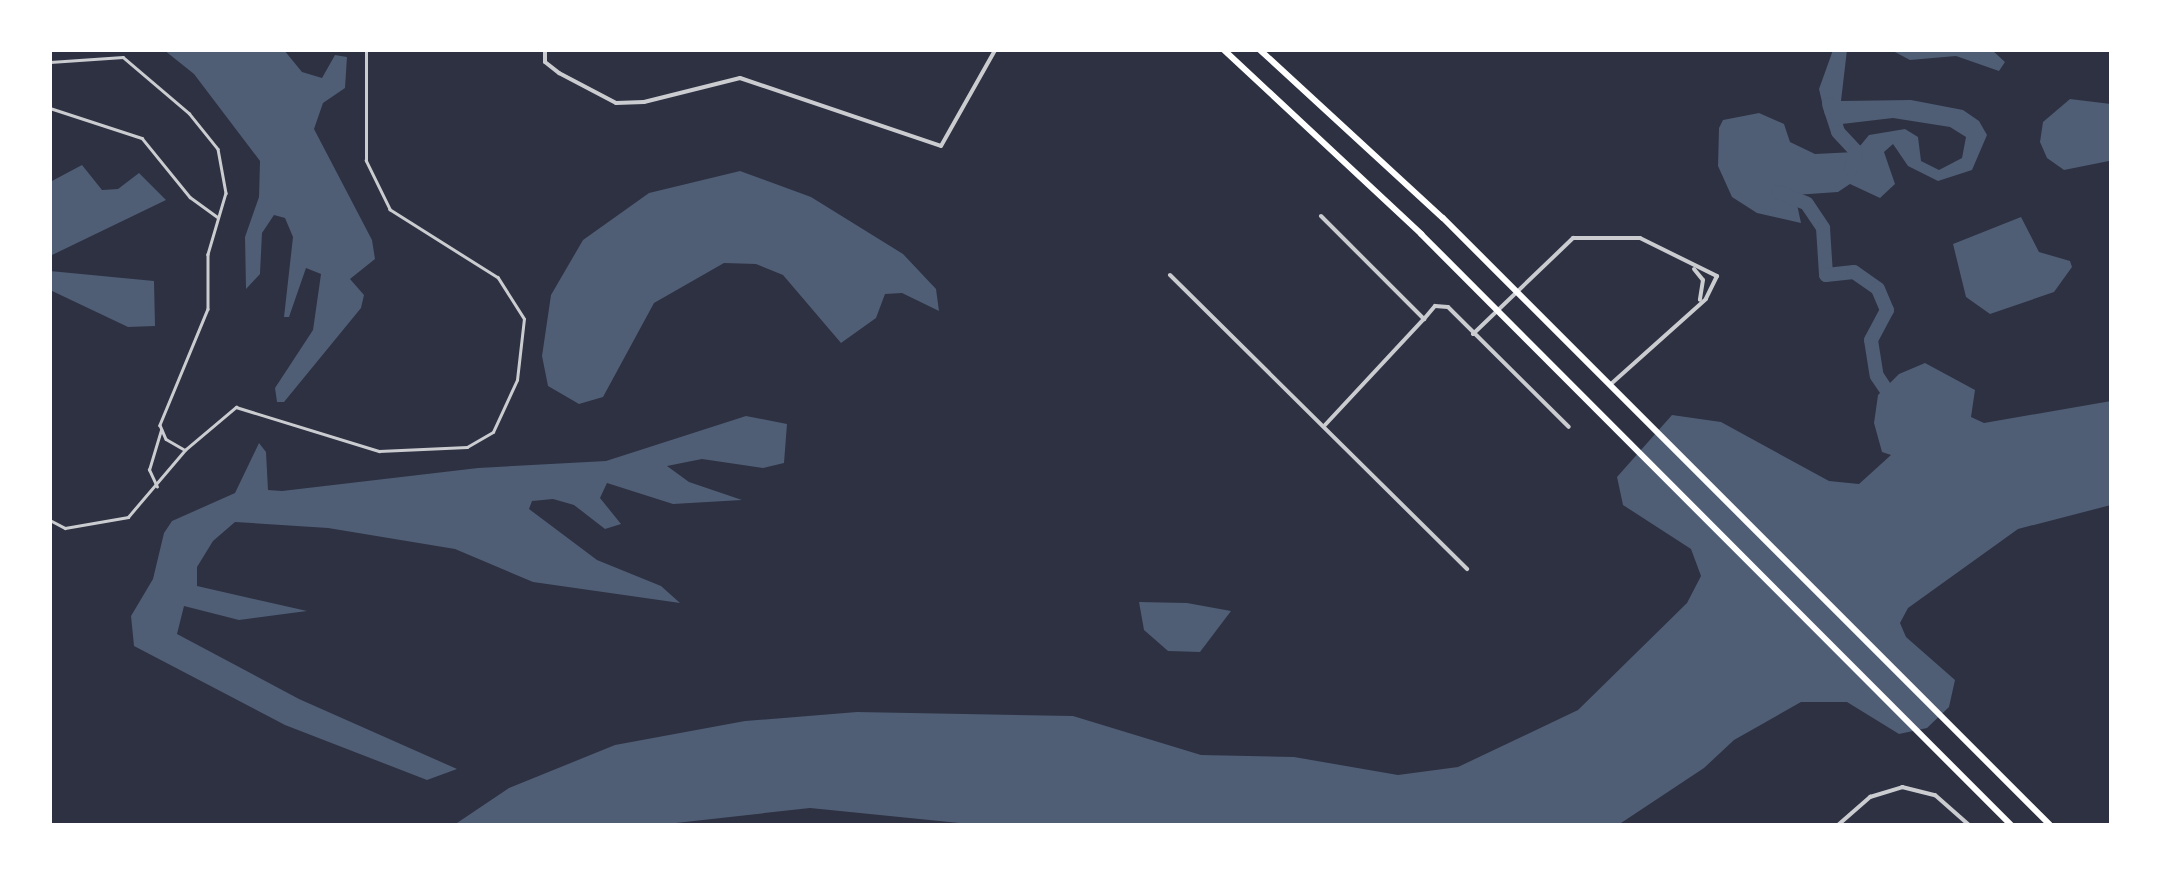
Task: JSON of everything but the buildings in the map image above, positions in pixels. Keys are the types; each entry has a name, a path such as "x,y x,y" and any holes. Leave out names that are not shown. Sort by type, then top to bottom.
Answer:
{"highway":[{"path":"1224,50 1421,234 2011,825"},
{"path":"1260,50 1443,218 2050,825"}],"street":[{"path":"545,50 544,62 616,103 644,102 740,78 942,146 995,50"},
{"path":"1321,216 1424,319"},
{"path":"1474,334 1514,290 1572,238 1640,238 1717,276 1715,289 1610,385"},
{"path":"1692,265 1703,280 1700,301"},
{"path":"1170,275 1467,569"},
{"path":"1324,425 1435,306 1448,307 1569,427"},
{"path":"1838,825 1870,797 1902,787 1935,795 1970,825"}],"lane":[{"path":"50,520 65,528 128,517 157,488 185,450 236,407 379,452 467,447 493,432 517,380 524,320 498,278 390,210 366,160 366,50"},
{"path":"50,62 123,56 188,112 223,165 219,218 208,254 205,323 165,406 149,470 157,488"},
{"path":"50,108 142,138 190,197 219,218"},
{"path":"161,429 185,450"}],"water":[{"path":"164,50 284,50 302,72 322,78 335,55 347,57 345,88 323,103 314,129 372,240 375,259 350,279 364,295 361,308 284,402 277,402 275,388 313,330 321,274 306,268 289,317 284,317 293,237 285,218 274,215 262,233 260,274 246,289 245,237 259,197 260,161 194,74"},
{"path":"1833,50 1847,50 1841,101 1911,100 1963,110 1979,121 1987,135 1972,170 1938,181 1908,166 1893,144 1884,152 1895,184 1880,198 1850,184 1838,192 1795,195 1801,223 1757,213 1732,197 1718,166 1719,128 1723,120 1759,113 1784,124 1790,142 1815,154 1855,152 1869,135 1905,129 1918,137 1921,161 1939,170 1962,158 1966,137 1950,127 1893,118 1842,124 1825,115 1819,89"},
{"path":"1992,50 2005,62 1999,71 1956,56 1910,60 1893,51"},
{"path":"2070,99 2111,104 2109,161 2064,170 2047,158 2040,142 2043,122"},
{"path":"82,165 102,190 118,189 139,173 166,200 50,256 50,182"},
{"path":"740,171 811,197 903,254 936,289 939,311 902,293 885,294 876,318 841,343 783,275 756,264 724,263 654,303 603,397 579,404 548,386 542,356 551,295 583,240 649,193"},
{"path":"2021,217 2039,252 2070,261 2072,267 2054,292 1990,314 1966,297 1953,244"},
{"path":"50,271 154,281 155,326 128,327 50,290"},
{"path":"1925,363 1975,390 1971,417 1984,423 2111,401 2111,505 2018,529 1908,608 1900,623 1906,637 1955,680 1949,707 1927,728 1899,734 1847,702 1801,702 1734,740 1704,768 1618,825 979,825 810,808 658,825 454,825 509,788 615,745 745,721 857,712 1073,716 1201,755 1294,757 1398,775 1458,767 1578,710 1687,603 1701,576 1691,549 1623,505 1617,477 1672,415 1721,422 1829,481 1859,484 1891,455 1882,452 1874,423 1878,395 1899,374"},
{"path":"746,416 787,424 784,463 763,468 702,459 667,466 689,482 742,500 673,504 607,483 600,498 621,524 605,529 574,505 553,499 532,501 529,509 597,560 661,586 680,603 533,582 455,549 328,528 235,522 213,541 197,567 197,586 307,611 239,620 184,606 177,634 299,699 457,769 427,780 285,725 134,646 131,616 153,579 164,533 172,521 235,493 259,443 266,452 268,490 282,491 478,468 606,461"},
{"path":"1139,602 1187,603 1231,611 1200,652 1168,651 1144,630"}],"waterway":[{"path":"1829,104 1838,132 1856,151 1851,169"},
{"path":"1778,192 1807,204 1823,228 1826,275 1854,272 1878,289 1887,310 1871,340 1877,376 1894,401"}]}
